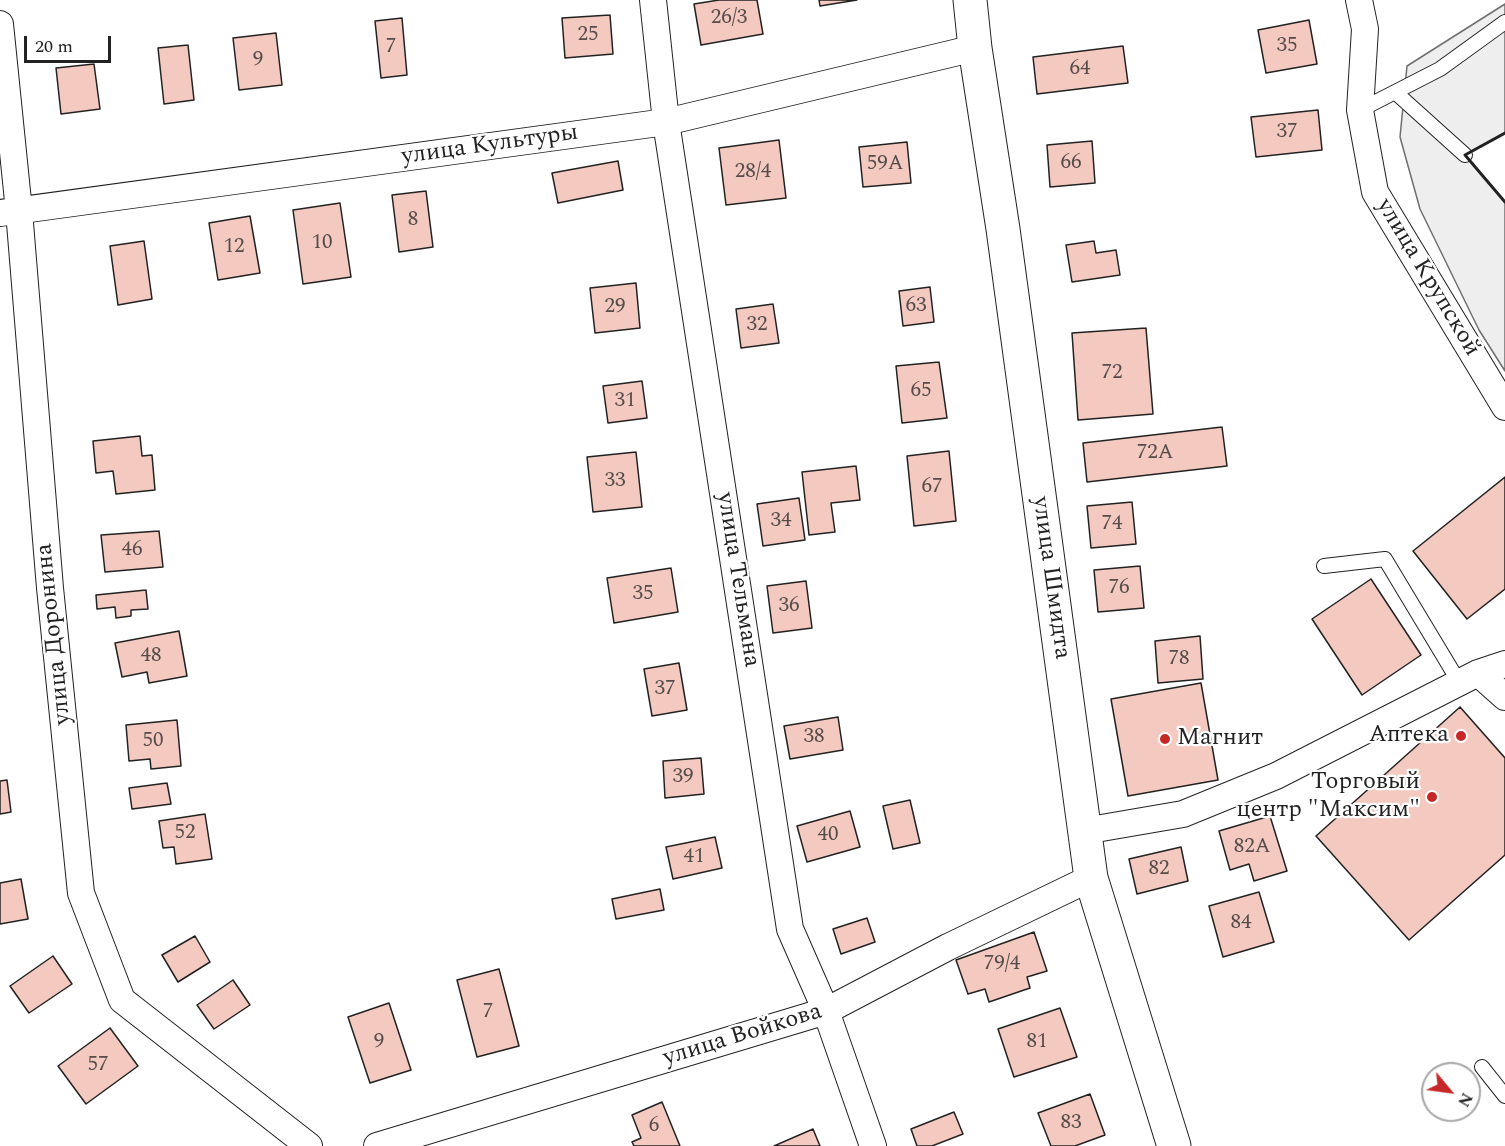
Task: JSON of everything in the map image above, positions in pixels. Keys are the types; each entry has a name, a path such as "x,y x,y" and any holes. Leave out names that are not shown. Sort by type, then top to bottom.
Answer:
{"main road":[{"name":"улица Шмидта","path":"970,0 1091,879 1174,1146"}],"street":[{"name":"улица Тельмана","path":"653,0 666,122 790,929 826,1011 873,1146"},
{"name":"улица Крупской","path":"1359,0 1365,30 1360,110 1375,192 1505,407"},
{"name":"улица Доронина","path":"0,24 9,212 81,893 122,1000 309,1146"},
{"name":"улица Культуры","path":"9,212 666,122 975,48"},
{"path":"1084,831 1183,814 1276,776 1469,677 1505,664"},
{"path":"1469,677 1505,697"},
{"name":"улица Войкова","path":"377,1146 826,1011 948,947 1091,879"}],"lane":[{"path":"1360,110 1440,69 1505,22"},
{"path":"1395,92 1465,155"},
{"path":"1324,566 1385,560 1469,677"},
{"path":"1482,1067 1505,1096"}],"shaded area":[{"path":"1505,4 1505,133 1465,155 1505,202 1505,371 1479,330 1420,209 1400,137 1407,66"}],"building":[{"path":"719,0 757,0 763,34 701,45 694,4"},
{"path":"819,0 857,0 820,6"},
{"path":"610,15 613,54 565,58 562,18"},
{"path":"402,18 407,75 381,78 375,21"},
{"path":"1309,20 1317,64 1266,73 1258,30"},
{"path":"276,33 282,85 239,90 233,38"},
{"path":"188,45 194,100 164,104 158,48"},
{"path":"1123,46 1128,83 1037,94 1033,57"},
{"path":"94,64 100,109 61,114 56,68"},
{"path":"1318,110 1322,150 1256,157 1251,117"},
{"path":"779,140 786,198 726,205 719,148"},
{"path":"1092,141 1095,183 1050,187 1047,145"},
{"path":"907,142 911,183 863,187 859,147"},
{"path":"618,161 623,190 558,203 552,173"},
{"path":"426,191 433,247 399,252 392,195"},
{"path":"340,203 351,277 303,284 293,210"},
{"path":"250,216 260,273 218,280 209,223"},
{"path":"144,241 152,299 118,305 110,246"},
{"path":"1094,241 1096,253 1116,250 1120,275 1072,282 1066,245"},
{"path":"636,283 640,328 595,333 590,288"},
{"path":"930,287 934,322 903,326 899,291"},
{"path":"773,304 779,343 741,348 736,309"},
{"path":"1146,328 1153,414 1078,420 1072,333"},
{"path":"939,362 947,418 902,423 896,366"},
{"path":"642,381 647,418 608,423 603,386"},
{"path":"1222,427 1227,466 1087,482 1083,443"},
{"path":"140,436 142,456 152,455 155,490 116,494 113,471 96,473 93,441"},
{"path":"949,451 956,521 914,526 907,456"},
{"path":"636,452 642,507 593,512 587,457"},
{"path":"856,466 860,500 831,503 835,532 809,535 802,472"},
{"path":"1505,477 1505,589 1467,619 1413,551"},
{"path":"799,498 805,540 763,546 757,504"},
{"path":"1132,502 1136,544 1091,548 1087,506"},
{"path":"159,531 163,567 105,572 101,535"},
{"path":"1140,566 1144,608 1098,612 1094,570"},
{"path":"671,568 678,612 614,623 607,578"},
{"path":"1371,579 1421,655 1362,695 1312,619"},
{"path":"806,581 812,628 773,633 767,586"},
{"path":"146,590 148,609 131,610 131,616 116,618 115,607 97,609 96,595"},
{"path":"179,631 187,676 149,683 147,672 122,677 115,643"},
{"path":"1200,636 1203,679 1158,683 1155,641"},
{"path":"679,663 687,710 652,716 644,669"},
{"name":"Магнит","path":"1201,683 1218,780 1128,796 1111,699"},
{"name":"Торговый центр \"Максим\"","path":"1460,707 1505,758 1505,855 1409,940 1316,836"},
{"path":"838,717 843,750 790,759 784,726"},
{"path":"177,720 181,766 151,769 150,759 129,761 126,725"},
{"path":"701,758 704,794 665,798 663,761"},
{"path":"7,780 11,812 0,814 0,781"},
{"path":"167,783 171,804 132,809 129,788"},
{"path":"910,800 920,843 893,849 883,806"},
{"path":"850,811 860,847 807,862 797,826"},
{"path":"205,814 212,859 176,864 174,847 163,848 159,821"},
{"path":"1270,816 1287,871 1254,881 1249,864 1230,870 1219,831"},
{"path":"715,837 722,868 673,879 666,847"},
{"path":"1181,847 1188,881 1137,894 1129,859"},
{"path":"21,879 28,919 0,924 0,883"},
{"path":"660,889 664,910 616,919 612,899"},
{"path":"1259,892 1274,942 1223,957 1209,906"},
{"path":"867,918 875,942 841,954 833,929"},
{"path":"1034,932 1047,971 1027,977 1030,988 989,1002 985,989 968,994 956,960"},
{"path":"195,936 210,962 178,982 162,955"},
{"path":"53,956 72,984 29,1013 10,986"},
{"path":"499,969 519,1046 477,1057 457,980"},
{"path":"233,980 250,1005 214,1029 197,1005"},
{"path":"389,1003 411,1070 370,1083 348,1017"},
{"path":"1060,1008 1077,1057 1014,1077 998,1029"},
{"path":"110,1028 138,1066 86,1104 58,1066"},
{"path":"1090,1094 1105,1135 1075,1146 1051,1146 1038,1113"},
{"path":"662,1102 680,1146 634,1146 632,1142 641,1138 632,1115"},
{"path":"954,1112 963,1134 932,1146 917,1146 911,1129"},
{"path":"813,1129 820,1146 774,1146"}],"wall":[{"path":"1505,133 1465,155 1505,202"}],"place":[{"name":"Аптека","path":"1461,736"},
{"name":"Магнит","path":"1165,739"},
{"name":"Торговый центр \"Максим\"","path":"1432,797"}]}
